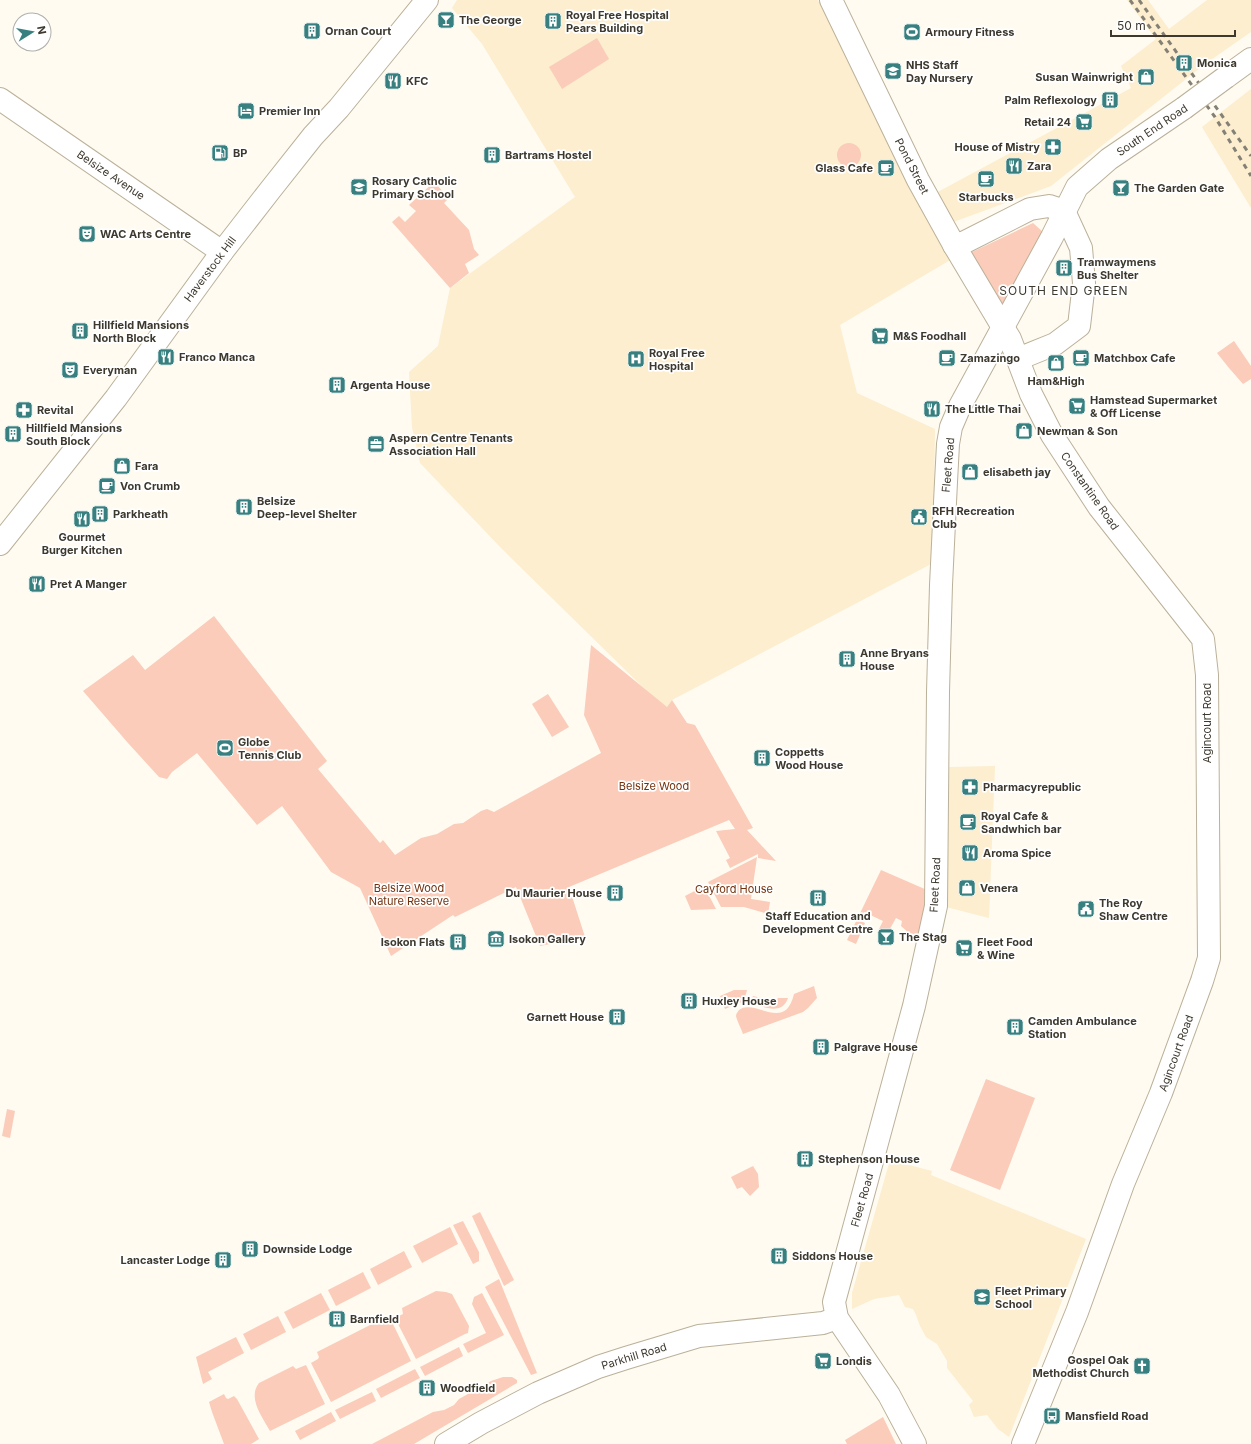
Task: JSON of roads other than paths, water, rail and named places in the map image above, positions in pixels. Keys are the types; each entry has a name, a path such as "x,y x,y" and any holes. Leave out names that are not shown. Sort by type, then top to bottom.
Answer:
{"main road":[{"name":"Haverstock Hill","path":"0,544 116,398 222,252 313,136 339,108 427,0"},
{"name":"Pond Street","path":"831,0 915,175 954,245 1003,327"},
{"name":"South End Road","path":"1064,211 1077,187 1092,174 1126,147 1162,124 1251,59"},
{"name":"Belsize Avenue","path":"0,99 222,252"},
{"path":"954,245 965,242 1030,209 1049,206 1064,211 1081,248 1084,283 1079,326 1055,344 1018,359 1000,360 987,358"},
{"path":"1003,327 1052,237 1064,211"},
{"name":"Fleet Road","path":"916,1444 889,1395 837,1318 834,1302 914,1006 936,906 938,692 941,578 948,444 951,427 960,406 1003,327"},
{"name":"Constantine Road","path":"1003,327 1010,339 1031,394 1048,428 1084,485 1104,513 1203,639"},
{"name":"Agincourt Road","path":"1024,1444 1074,1318 1123,1184 1161,1093 1209,958 1207,675 1203,639"},
{"name":"Parkhill Road","path":"446,1444 481,1422 538,1393 598,1367 699,1336 822,1323 837,1318"}],"railway":[{"path":"1130,0 1215,117 1251,176"},
{"path":"1139,0 1251,156"}],"place":[{"name":"The George","path":"446,20"},
{"name":"Royal Free Hospital Pears Building","path":"553,21"},
{"name":"Ornan Court","path":"312,31"},
{"name":"Armoury Fitness","path":"912,32"},
{"name":"Monica","path":"1184,63"},
{"name":"NHS Staff Day Nursery","path":"893,71"},
{"name":"Susan Wainwright","path":"1146,77"},
{"name":"KFC","path":"393,81"},
{"name":"Palm Reflexology","path":"1110,100"},
{"name":"Premier Inn","path":"246,111"},
{"name":"Retail 24","path":"1084,122"},
{"name":"House of Mistry","path":"1053,147"},
{"name":"BP","path":"220,153"},
{"name":"Bartrams Hostel","path":"492,155"},
{"name":"Zara","path":"1014,166"},
{"name":"Glass Cafe","path":"886,168"},
{"name":"Starbucks","path":"986,179"},
{"name":"Rosary Catholic Primary School","path":"359,187"},
{"name":"The Garden Gate","path":"1121,188"},
{"name":"WAC Arts Centre","path":"87,234"},
{"name":"Tramwaymens Bus Shelter","path":"1064,268"},
{"name":"Hillfield Mansions North Block","path":"80,331"},
{"name":"M&S Foodhall","path":"880,336"},
{"name":"Franco Manca","path":"166,357"},
{"name":"Zamazingo","path":"947,358"},
{"name":"Matchbox Cafe","path":"1081,358"},
{"name":"Royal Free Hospital","path":"636,359"},
{"name":"Ham&High","path":"1056,363"},
{"name":"Everyman","path":"70,370"},
{"name":"Argenta House","path":"337,385"},
{"name":"Hamstead Supermarket & Off License","path":"1077,406"},
{"name":"The Little Thai","path":"932,409"},
{"name":"Revital","path":"24,410"},
{"name":"Newman & Son","path":"1024,431"},
{"name":"Hillfield Mansions South Block","path":"13,434"},
{"name":"Aspern Centre Tenants Association Hall","path":"376,444"},
{"name":"Fara","path":"122,466"},
{"name":"elisabeth jay","path":"970,472"},
{"name":"Von Crumb","path":"107,486"},
{"name":"Belsize Deep-level Shelter","path":"244,507"},
{"name":"Parkheath","path":"100,514"},
{"name":"RFH Recreation Club","path":"919,517"},
{"name":"Gourmet Burger Kitchen","path":"82,519"},
{"name":"Pret A Manger","path":"37,584"},
{"name":"Anne Bryans House","path":"847,659"},
{"name":"Globe Tennis Club","path":"225,748"},
{"name":"Coppetts Wood House","path":"762,758"},
{"name":"Pharmacyrepublic","path":"970,787"},
{"name":"Royal Cafe & Sandwhich bar","path":"968,822"},
{"name":"Aroma Spice","path":"970,853"},
{"name":"Venera","path":"967,888"},
{"name":"Du Maurier House","path":"615,893"},
{"name":"Staff Education and Development Centre","path":"818,898"},
{"name":"The Roy Shaw Centre","path":"1086,909"},
{"name":"The Stag","path":"886,937"},
{"name":"Isokon Gallery","path":"496,939"},
{"name":"Isokon Flats","path":"458,942"},
{"name":"Fleet Food & Wine","path":"964,948"},
{"name":"Huxley House","path":"689,1001"},
{"name":"Garnett House","path":"617,1017"},
{"name":"Camden Ambulance Station","path":"1015,1027"},
{"name":"Palgrave House","path":"821,1047"},
{"name":"Stephenson House","path":"805,1159"},
{"name":"Downside Lodge","path":"250,1249"},
{"name":"Siddons House","path":"779,1256"},
{"name":"Lancaster Lodge","path":"223,1260"},
{"name":"Fleet Primary School","path":"982,1297"},
{"name":"Barnfield","path":"337,1319"},
{"name":"Londis","path":"823,1361"},
{"name":"Gospel Oak Methodist Church","path":"1142,1366"},
{"name":"Woodfield","path":"427,1388"},
{"name":"Mansfield Road","path":"1052,1416"}],"district":[{"name":"SOUTH END GREEN","path":"1064,291"}],"park label":[{"name":"Belsize Wood","path":"654,786"},
{"name":"Cayford House","path":"734,889"},
{"name":"Belsize Wood Nature Reserve","path":"409,894"}]}
